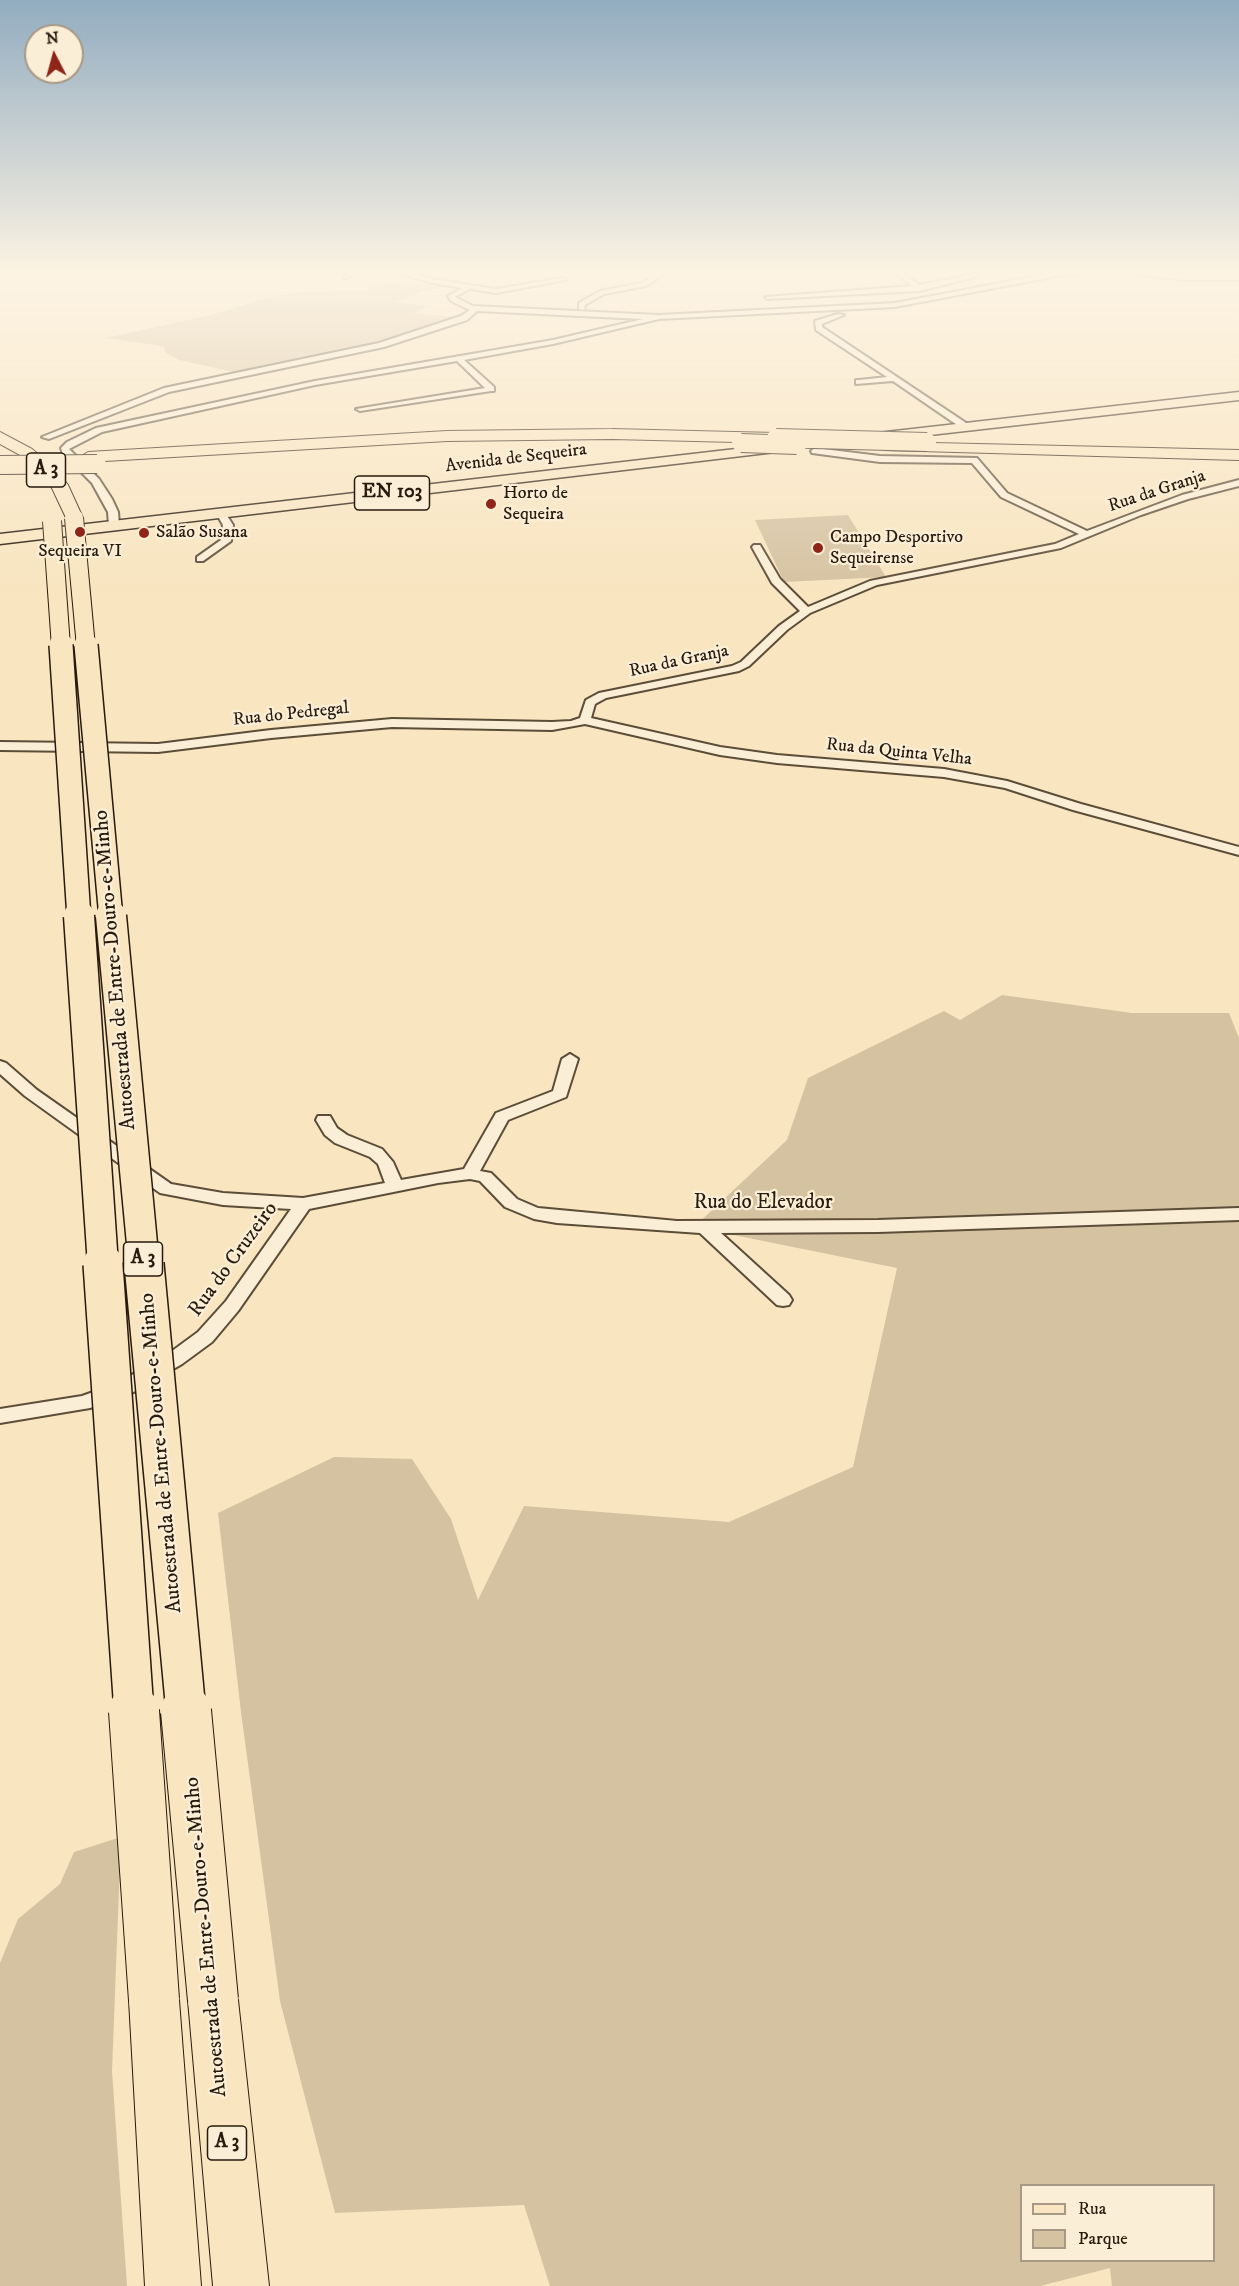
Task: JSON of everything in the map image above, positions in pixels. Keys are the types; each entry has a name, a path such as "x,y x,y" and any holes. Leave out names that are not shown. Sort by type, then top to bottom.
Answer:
{"highway":[{"path":"0,459 93,460 447,436 612,434 1239,448"},
{"name":"Autoestrada de Entre-Douro-e-Minho","path":"0,438 26,452 59,485 57,513 173,2286"},
{"path":"0,465 473,441 609,440 1239,455"},
{"name":"A 3","path":"0,452 35,483"},
{"name":"Autoestrada de Entre-Douro-e-Minho","path":"57,513 241,2286"}],"main road":[{"name":"EN 103","path":"966,427 1239,396"},
{"name":"Avenida de Sequeira","path":"0,539 966,427"}],"street":[{"path":"70,444 46,437 167,390 221,379"},
{"path":"114,525 113,512 107,499 90,473 66,452 65,448 70,444 99,430 340,379"},
{"path":"360,409 491,388 481,379"},
{"path":"859,382 895,379 966,427"},
{"name":"Rua da Granja","path":"815,451 880,459 974,460 1004,495 1087,534"},
{"name":"Rua da Granja","path":"585,720 590,702 603,695 735,669 745,664 783,627 806,611 874,583 1058,546 1185,497 1239,483"},
{"path":"200,560 226,541 228,525 221,513"},
{"path":"757,547 776,581 806,611"},
{"name":"Rua do Pedregal","path":"0,746 158,748 271,734 392,723 552,726 585,720"},
{"name":"Rua da Quinta Velha","path":"585,720 616,729 720,751 777,759 944,772 1007,785 1077,807 1239,851"},
{"path":"0,1066 22,1086 165,1189 223,1199 303,1204 470,1174 502,1117 560,1094 570,1059"},
{"path":"324,1120 341,1139 376,1153 385,1162 395,1186"},
{"name":"Rua do Elevador","path":"470,1174 485,1178 511,1203 534,1213 568,1218 703,1227 878,1226 1239,1214"},
{"name":"Rua do Cruzeiro","path":"0,1416 82,1403 123,1389 175,1359 205,1337 232,1306 303,1204"},
{"path":"703,1227 783,1300"}],"green space":[{"name":"Campo Desportivo Sequeirense","path":"848,515 886,577 784,582 755,520"},
{"path":"1002,995 1132,1013 1229,1013 1239,1038 1239,2286 1112,2286 1110,2268 1040,2286 550,2286 524,2205 335,2213 280,2001 241,1712 218,1513 334,1457 412,1459 451,1519 478,1600 524,1506 729,1522 853,1467 897,1268 694,1227 787,1140 808,1078 944,1011 960,1020"},
{"path":"121,1837 112,2071 127,2286 0,2286 0,1963 18,1919 60,1884 74,1852"}],"place":[{"name":"Horto de Sequeira","path":"491,504"},
{"name":"Sequeira VI","path":"80,532"},
{"name":"Salão Susana","path":"144,533"},
{"name":"Campo Desportivo Sequeirense","path":"818,548"}]}
